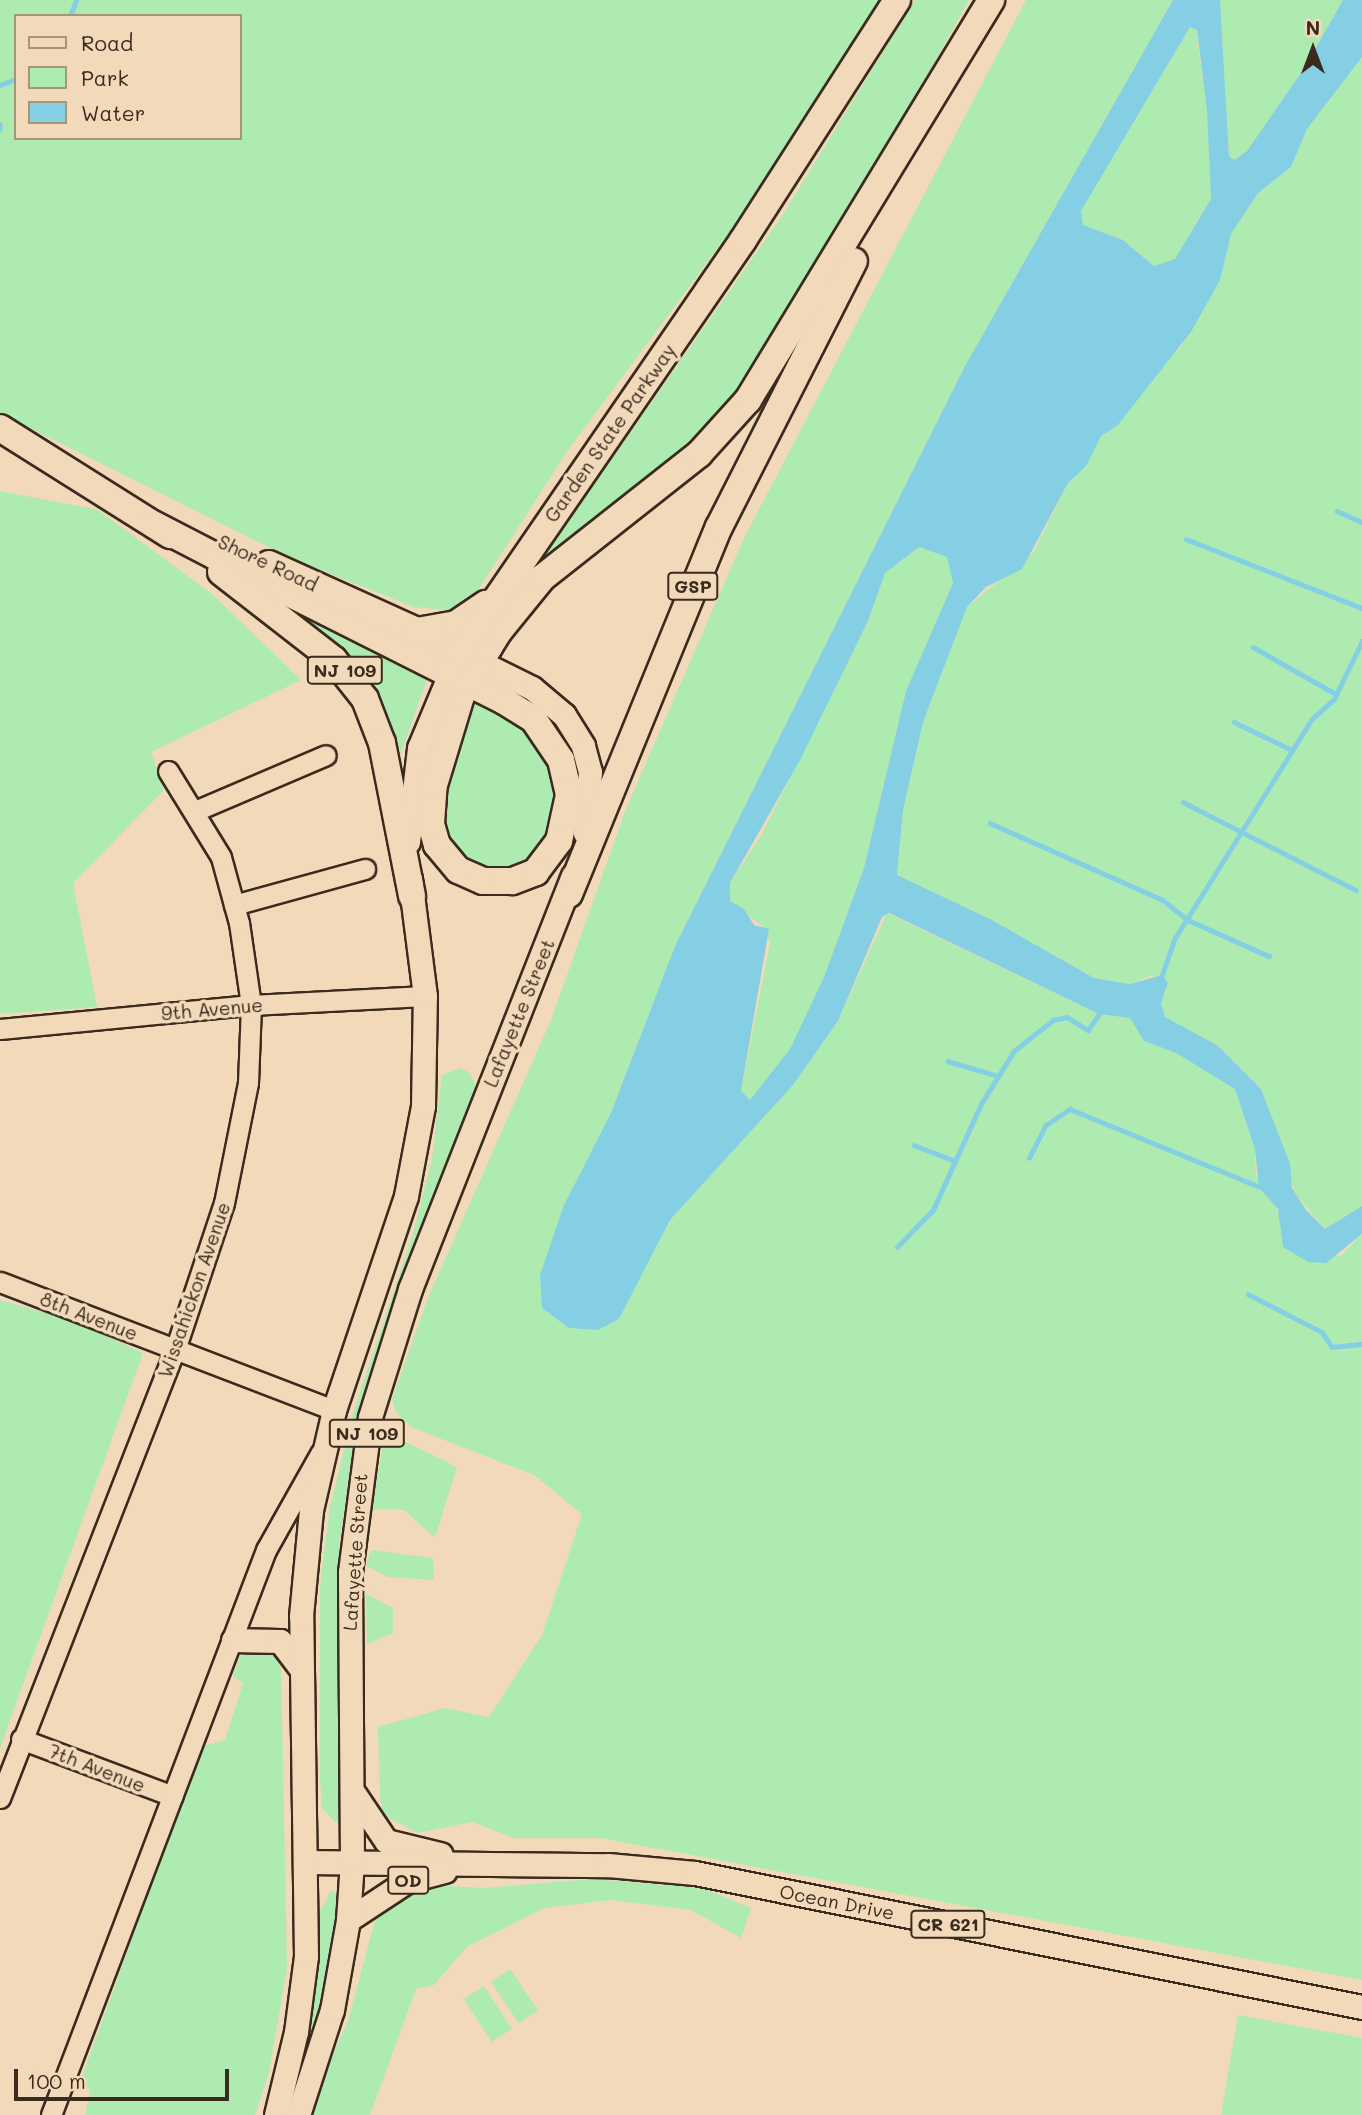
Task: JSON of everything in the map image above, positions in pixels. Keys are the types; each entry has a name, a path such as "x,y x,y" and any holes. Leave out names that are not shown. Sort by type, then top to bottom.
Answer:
{"highway":[{"name":"Garden State Parkway","path":"464,667 498,596 703,300 897,0"},
{"path":"155,525 464,667 534,720 556,749 565,772 568,807 559,841 542,867 512,881 467,875 443,853 433,834 438,768 464,667 548,572 699,454 738,414 772,365 991,0"},
{"name":"GSP","path":"569,894 657,671 742,477 998,0"},
{"name":"Shore Road","path":"0,428 155,525"},
{"name":"Shore Road","path":"56,461 417,631"},
{"name":"NJ 109","path":"155,525 322,649 355,683 378,728 412,896"},
{"path":"417,631 456,624 498,596"}],"main road":[{"name":"Shore Road","path":"417,631 464,667"},
{"name":"NJ 109","path":"464,667 549,701 583,746 591,811 569,894"},
{"name":"Garden State Parkway","path":"412,896 408,831 415,764 464,667"},
{"name":"Lafayette Street","path":"298,2115 328,2022 348,1920 352,1862 351,1563 370,1417 407,1298 569,894"},
{"name":"NJ 109","path":"276,2115 301,1997 305,1862 301,1669 304,1564 323,1448 412,1173 425,1086 425,996 412,896"},
{"path":"233,1640 280,1642 301,1669"},
{"path":"352,1788 370,1824 386,1841 478,1863"},
{"name":"Ocean Drive","path":"305,1862 608,1864 695,1873 1362,2007"},
{"name":"OD","path":"348,1920 407,1881 478,1863"}],"street":[{"path":"195,811 326,755"},
{"name":"Wissahickon Avenue","path":"0,1798 175,1350 224,1203 248,1083 251,1005 234,905 221,857 168,771"},
{"path":"234,905 365,869"},
{"name":"9th Avenue","path":"0,1029 251,1005 425,996"},
{"name":"8th Avenue","path":"0,1282 334,1410"},
{"path":"51,2115 274,1531 323,1448"},
{"name":"7th Avenue","path":"22,1739 173,1796"}],"green space":[{"path":"0,0 882,0 760,191 566,453 478,590 448,610 414,607 290,558 0,413"},
{"path":"915,0 969,0 851,214 752,370 705,433 549,559 544,556 782,216"},
{"path":"1026,0 1173,0 965,366 675,946 611,1113 564,1205 569,1328 598,1330 619,1319 670,1220 793,1085 838,1021 887,913 1099,1014 1130,1018 1144,1041 1176,1053 1235,1089 1255,1149 1256,1175 1279,1213 1283,1247 1341,1256 1362,1234 1362,1980 600,1838 514,1838 472,1822 418,1833 383,1815 378,1727 445,1708 489,1717 542,1635 582,1514 534,1475 411,1427 396,1412 392,1399 428,1298 551,1020 626,809 744,538"},
{"path":"1220,0 1343,0 1303,70 1247,151 1234,160 1229,156"},
{"path":"1190,27 1196,29 1207,111 1211,199 1175,259 1154,266 1123,240 1083,225 1081,210"},
{"path":"1362,57 1362,1206 1325,1229 1296,1195 1261,1089 1217,1045 1165,1017 1161,1003 1167,987 1152,975 1130,984 1094,978 992,920 897,875 903,810 923,722 967,607 1033,553 1068,483 1101,436 1117,426 1149,379 1180,348 1220,280 1231,234 1258,193 1291,167 1307,129"},
{"path":"0,491 98,510 212,594 301,680 151,752 164,790 73,883 97,1007 0,1014"},
{"path":"919,547 947,557 953,583 906,691 864,868 824,977 790,1049 750,1100 741,1092 770,942 762,926 730,901 730,883 762,834 868,621 885,573"},
{"path":"284,605 427,679 399,759 380,704"},
{"path":"473,696 535,732 559,779 558,825 531,865 489,874 449,849 440,822 443,782"},
{"path":"460,1068 470,1073 476,1087 408,1265 356,1428 339,1546 342,1820 335,1822 322,1808 320,1780 320,1586 330,1507 353,1413 413,1234 432,1159 442,1075"},
{"path":"0,1300 71,1320 143,1353 0,1748"},
{"path":"385,1432 457,1467 435,1538 404,1510 372,1509"},
{"path":"371,1550 433,1558 434,1580 388,1577 366,1566"},
{"path":"366,1594 393,1608 393,1633 367,1644"},
{"path":"256,1648 274,1651 281,1670 287,1967 269,2073 255,2115 85,2115 90,2090 80,2082 184,1796 203,1746 225,1740 243,1683 233,1676 240,1657"},
{"path":"591,1879 702,1888 751,1908 741,1938 691,1910 610,1900 544,1908 467,1947 434,1985 416,1989 370,2115 305,2115 348,2021 377,1913 400,1893 429,1885 483,1888"},
{"path":"331,1890 339,1896 333,1954 305,2059 316,1989 318,1915"},
{"path":"510,1969 538,2010 519,2023 491,1982"},
{"path":"484,1986 512,2029 492,2042 464,1999"},
{"path":"1238,2015 1362,2038 1362,2115 1221,2115"}],"water":[{"path":"1173,0 1220,0 1229,156 1234,160 1247,151 1303,70 1343,0 1362,0 1362,57 1307,129 1291,167 1258,193 1231,234 1220,280 1191,332 1117,426 1101,436 1086,466 1068,483 1022,569 986,587 967,607 923,722 903,810 897,875 992,920 1094,978 1130,984 1162,975 1168,983 1161,1003 1165,1017 1217,1045 1261,1089 1290,1164 1292,1188 1306,1210 1325,1229 1362,1206 1362,1234 1326,1263 1308,1262 1283,1247 1278,1209 1259,1188 1255,1149 1235,1089 1176,1053 1144,1041 1130,1018 1099,1014 889,913 882,917 838,1021 793,1085 670,1220 619,1319 598,1330 569,1328 542,1308 540,1275 564,1205 611,1113 675,946 965,366","holes":["1190,27 1197,30 1207,111 1211,199 1175,259 1154,266 1123,240 1083,225 1081,211","919,547 947,557 953,583 906,691 864,868 824,977 790,1049 750,1100 741,1091 769,929 754,925 744,909 730,901 730,883 800,760 868,621 885,573"]}],"waterway":[{"path":"71,14 76,0"},
{"path":"0,85 14,80"},
{"path":"0,124 0,129"},
{"path":"1337,511 1362,522"},
{"path":"1186,539 1362,608"},
{"path":"1162,975 1175,938 1312,719 1334,699 1362,641"},
{"path":"1253,647 1336,694"},
{"path":"1234,722 1292,750"},
{"path":"1183,802 1356,890"},
{"path":"990,823 1163,900 1188,920 1269,956"},
{"path":"897,1247 933,1210 981,1104 1014,1051 1053,1020 1067,1017 1088,1030 1099,1014"},
{"path":"948,1061 998,1076"},
{"path":"1029,1158 1046,1125 1070,1109 1258,1186"},
{"path":"914,1145 955,1161"},
{"path":"1248,1294 1322,1332 1332,1347 1362,1344"}]}
